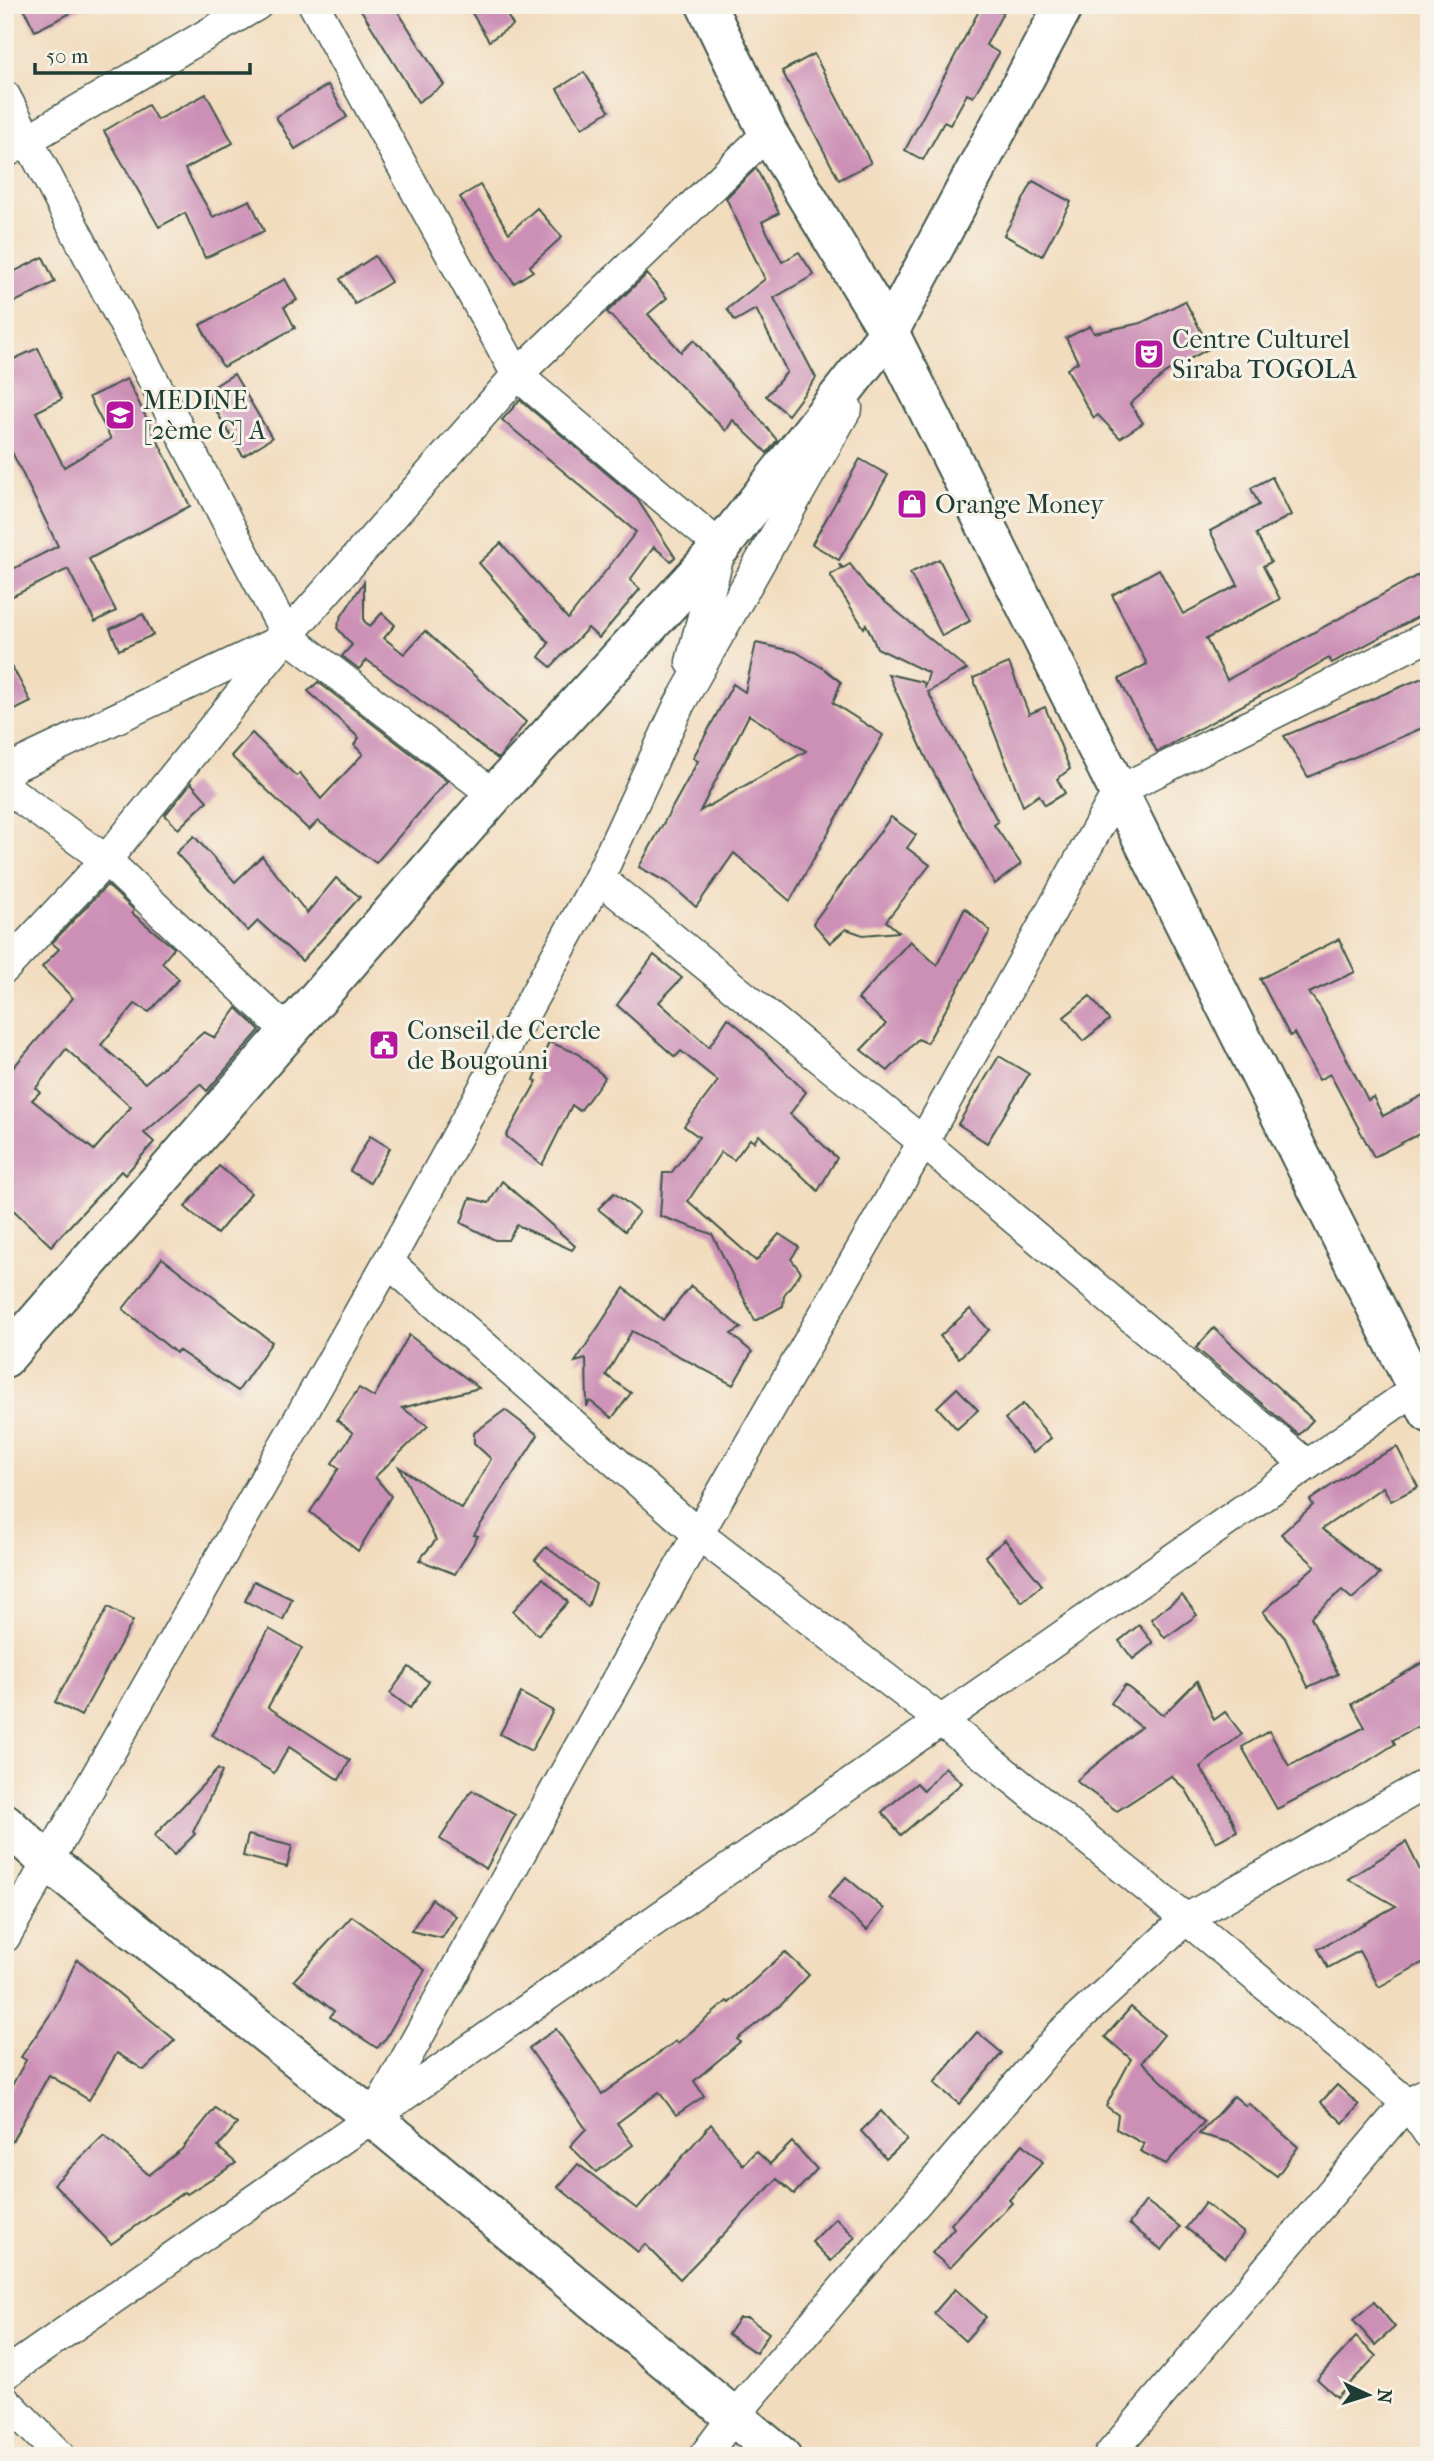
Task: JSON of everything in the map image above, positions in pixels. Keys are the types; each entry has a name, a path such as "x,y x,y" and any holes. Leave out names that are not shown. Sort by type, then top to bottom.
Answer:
{"street":[{"path":"18,145 257,5"},
{"path":"314,5 517,376 722,547"},
{"path":"5,2374 1307,1465 1424,1394 889,332 768,133 706,5"},
{"path":"5,1937 388,1262 599,878 680,705 889,332 1063,5"},
{"path":"5,96 18,145 287,636 494,794"},
{"path":"5,968 106,860 287,636 517,376 768,133"},
{"path":"5,1358 494,794 722,547 889,332"},
{"path":"680,705 722,547"},
{"path":"5,771 287,636"},
{"path":"373,2118 698,1534 923,1142 1118,791 1429,636"},
{"path":"5,787 106,860 288,1032"},
{"path":"599,878 923,1142 1307,1465"},
{"path":"388,1262 698,1534 940,1720 1186,1919 1418,2097 1429,2134"},
{"path":"704,2456 734,2416 1060,2035 1186,1919 1429,1782"},
{"path":"5,1823 48,1862 373,2118 782,2456"},
{"path":"1109,2456 1418,2097"},
{"path":"5,2400 60,2456"}],"building":[{"path":"22,5 87,5 35,31"},
{"path":"358,5 394,5 444,85 418,102"},
{"path":"467,5 501,5 513,25 489,41"},
{"path":"982,5 1007,5 986,45 999,53 973,97 967,94 950,125 944,122 923,160 905,150"},
{"path":"814,54 871,163 839,180 782,71"},
{"path":"584,72 609,111 582,128 557,89"},
{"path":"328,85 347,117 295,149 276,117"},
{"path":"206,94 233,143 185,169 213,217 250,200 264,231 205,258 185,213 159,227 104,131 148,105 157,120"},
{"path":"756,168 779,213 762,222 782,262 799,252 814,275 774,298 816,378 788,415 766,396 787,372 756,309 735,321 727,309 765,279 726,198"},
{"path":"1033,181 1071,202 1042,256 1004,235"},
{"path":"480,185 509,233 537,208 562,237 530,266 533,271 514,283 460,197"},
{"path":"375,256 391,282 355,304 340,279"},
{"path":"43,257 55,282 5,307 5,276"},
{"path":"647,274 667,298 648,314 681,352 694,340 777,440 767,453 733,420 726,431 607,312"},
{"path":"285,279 297,300 284,307 295,328 223,367 200,325"},
{"name":"Centre Culturel Siraba TOGOLA","path":"1185,301 1210,348 1169,370 1130,404 1143,423 1120,438 1098,415 1094,418 1086,405 1067,369 1078,362 1066,338 1090,326 1094,333 1141,323"},
{"path":"38,348 62,399 36,412 64,467 111,439 89,397 127,379 190,506 89,559 116,611 95,622 68,569 11,597 5,585 5,573 58,546 5,438 5,363"},
{"path":"234,374 272,438 243,456 205,392"},
{"path":"520,400 637,499 675,557 671,561 654,547 630,580 640,589 599,638 588,628 551,667 539,657 549,643 479,563 501,543 568,619 636,532 502,420"},
{"path":"860,459 888,475 839,560 812,544"},
{"path":"1272,477 1291,515 1256,534 1271,562 1263,566 1280,599 1206,639 1227,680 1429,569 1429,611 1332,663 1329,658 1157,752 1119,679 1147,664 1112,595 1159,569 1183,614 1238,585 1210,531 1259,505 1251,488"},
{"path":"939,559 970,621 942,636 910,573"},
{"path":"839,564 843,568 850,564 867,587 967,669 928,692 998,822 994,825 1021,864 995,884 928,762 888,674 923,682 925,686 929,673 877,648 866,624 864,628 830,575 841,569"},
{"path":"364,582 364,621 370,626 382,613 395,625 384,638 404,654 425,631 526,722 498,759 367,660 359,669 342,656 352,645 337,628 341,617"},
{"path":"143,614 153,635 119,650 110,629"},
{"path":"756,643 796,652 841,682 833,703 883,735 790,901 734,853 696,907 670,884 639,867 698,761 693,758 733,684 745,692","holes":["749,715 806,751 700,811"]},
{"path":"5,653 31,702 5,715"},
{"path":"1009,663 1029,714 1045,707 1070,769 1057,779 1065,793 1045,805 1039,795 1023,806 973,678"},
{"path":"1429,675 1429,725 1308,777 1284,736"},
{"path":"318,682 447,781 376,863 318,821 309,830 231,756 252,733 296,776 300,773 321,799 363,754 354,745 359,738 308,691"},
{"path":"191,783 207,801 178,829 165,815"},
{"path":"891,817 916,835 907,848 930,865 886,921 899,932 863,935 846,929 830,943 813,923"},
{"path":"194,836 235,882 262,856 307,913 336,878 360,897 302,961 258,921 248,931 176,853"},
{"path":"107,885 134,910 132,913 174,948 162,963 179,979 149,1012 135,1004 101,1045 145,1083 204,1032 215,1038 237,1008 260,1030 207,1091 200,1084 144,1133 154,1142 125,1175 121,1171 51,1246 5,1202 5,1077 73,998 42,967 59,949 52,943","holes":["66,1049 131,1107 94,1150 32,1100 40,1092 36,1088"]},
{"path":"965,908 990,931 927,1043 918,1039 888,1071 861,1050 886,1024 858,999 910,941 937,965"},
{"path":"1339,939 1355,972 1309,993 1320,1007 1368,1100 1373,1097 1383,1116 1429,1092 1429,1129 1374,1157 1330,1074 1319,1080 1294,1033 1290,1036 1260,979"},
{"path":"654,955 682,978 659,1002 709,1047 728,1018 740,1028 806,1092 790,1114 837,1158 818,1191 759,1135 754,1142 750,1139 734,1160 721,1152 688,1201 756,1261 779,1234 799,1247 791,1259 801,1272 784,1295 783,1306 755,1321 712,1234 660,1216 663,1173 671,1173 699,1137 684,1126 718,1081 681,1051 675,1057 617,1005"},
{"path":"1090,996 1109,1020 1083,1041 1064,1017"},
{"path":"549,1042 577,1053 605,1077 580,1111 572,1105 542,1165 506,1136 537,1081 534,1080"},
{"path":"999,1056 1029,1074 987,1143 958,1124"},
{"path":"370,1136 390,1148 370,1183 350,1171"},
{"path":"219,1166 251,1193 217,1234 185,1207"},
{"path":"502,1181 575,1246 572,1250 517,1225 508,1240 495,1240 461,1223 470,1198 489,1203"},
{"path":"614,1193 639,1212 625,1231 598,1209"},
{"path":"162,1258 272,1342 238,1391 178,1350 176,1353 123,1309"},
{"path":"691,1286 741,1328 731,1334 752,1352 733,1385 632,1331 606,1375 631,1393 612,1418 590,1401 587,1406 586,1359 575,1362 624,1288 663,1320"},
{"path":"970,1309 989,1330 959,1358 940,1336"},
{"path":"1214,1328 1313,1420 1299,1435 1196,1348"},
{"path":"409,1335 479,1388 402,1408 428,1426 375,1477 391,1496 358,1551 310,1512 339,1468 332,1463 353,1433 337,1420 359,1388 374,1397"},
{"path":"957,1388 978,1410 957,1429 937,1407"},
{"path":"1023,1404 1051,1438 1033,1453 1005,1419"},
{"path":"505,1410 538,1435 474,1535 478,1536 455,1574 419,1560 436,1540 399,1467 462,1509 491,1459 474,1443 474,1433"},
{"path":"1397,1447 1418,1487 1391,1501 1383,1487 1322,1529 1380,1574 1352,1599 1342,1590 1311,1617 1338,1674 1308,1687 1285,1638 1263,1612 1315,1566 1281,1534 1313,1505 1310,1500 1360,1466"},
{"path":"1005,1540 1042,1585 1022,1602 985,1556"},
{"path":"546,1547 596,1584 588,1607 535,1560"},
{"path":"543,1578 568,1602 538,1635 513,1611"},
{"path":"254,1581 292,1599 283,1620 245,1601"},
{"path":"1182,1595 1197,1615 1165,1638 1151,1619"},
{"path":"108,1607 133,1621 81,1716 55,1702"},
{"path":"1139,1625 1153,1643 1133,1659 1119,1641"},
{"path":"269,1629 302,1648 268,1707 350,1760 339,1780 289,1747 274,1773 212,1735"},
{"path":"1422,1663 1429,1676 1429,1720 1393,1740 1395,1744 1354,1770 1277,1809 1242,1747 1269,1731 1289,1766 1365,1727 1352,1704"},
{"path":"409,1667 429,1682 410,1708 390,1693"},
{"path":"1197,1681 1214,1720 1225,1712 1242,1734 1200,1767 1229,1812 1237,1831 1216,1842 1186,1790 1171,1776 1117,1811 1076,1781 1141,1727 1111,1703 1125,1685 1163,1715"},
{"path":"521,1693 553,1711 531,1751 500,1734"},
{"path":"945,1767 962,1783 901,1835 882,1812 917,1783 924,1791"},
{"path":"218,1769 222,1772 193,1832 195,1834 174,1855 154,1836"},
{"path":"472,1790 515,1815 486,1869 440,1839"},
{"path":"248,1835 292,1846 287,1867 243,1856"},
{"path":"1406,1842 1429,1888 1429,1959 1379,1987 1359,1951 1328,1968 1318,1949 1396,1906 1348,1879"},
{"path":"846,1877 884,1909 867,1930 828,1897"},
{"path":"432,1899 456,1916 442,1938 411,1931"},
{"path":"352,1916 425,1970 386,2038 377,2048 330,2017 334,2011 294,1980"},
{"path":"785,1952 809,1975 782,2004 737,2039 740,2042 694,2081 704,2096 676,2115 659,2092 617,2123 633,2145 596,2172 570,2146 586,2129 529,2048 556,2029 602,2094 676,2041 678,2043 727,2001 729,2003"},
{"path":"77,1959 175,2040 144,2070 117,2053 89,2100 49,2075 5,2154 5,2098 26,2060 21,2057 54,2009"},
{"path":"1131,2007 1164,2035 1142,2062 1204,2122 1166,2164 1140,2151 1144,2144 1116,2129 1118,2115 1106,2106 1131,2059 1105,2037"},
{"path":"977,2032 1002,2053 959,2104 934,2083"},
{"path":"1337,2085 1359,2105 1343,2123 1321,2102"},
{"path":"1234,2096 1246,2106 1248,2103 1298,2147 1277,2176 1232,2143 1199,2134"},
{"path":"215,2108 237,2124 218,2147 236,2163 187,2194 184,2192 111,2244 54,2184 104,2135 149,2175 182,2149"},
{"path":"881,2111 907,2140 886,2159 861,2131"},
{"path":"711,2124 743,2165 756,2151 770,2164 792,2142 817,2169 794,2194 777,2179 680,2279 645,2244 638,2252 558,2187 578,2164 637,2209"},
{"path":"1023,2144 1043,2162 1009,2200 1012,2203 950,2268 932,2253 954,2228 951,2224"},
{"path":"1146,2201 1180,2227 1162,2250 1129,2224"},
{"path":"1205,2203 1244,2233 1225,2258 1186,2228"},
{"path":"836,2218 855,2237 831,2261 812,2242"},
{"path":"955,2289 986,2317 965,2341 934,2313"},
{"path":"1374,2302 1395,2327 1375,2345 1353,2320"},
{"path":"739,2318 748,2318 769,2333 756,2353 728,2334"},
{"path":"1356,2337 1376,2356 1337,2397 1317,2379"}],"place":[{"name":"Centre Culturel Siraba TOGOLA","path":"1149,354"},
{"name":"MEDINE [2ème C] A","path":"120,415"},
{"name":"Orange Money","path":"912,504"},
{"name":"Conseil de Cercle de Bougouni","path":"384,1045"}]}
